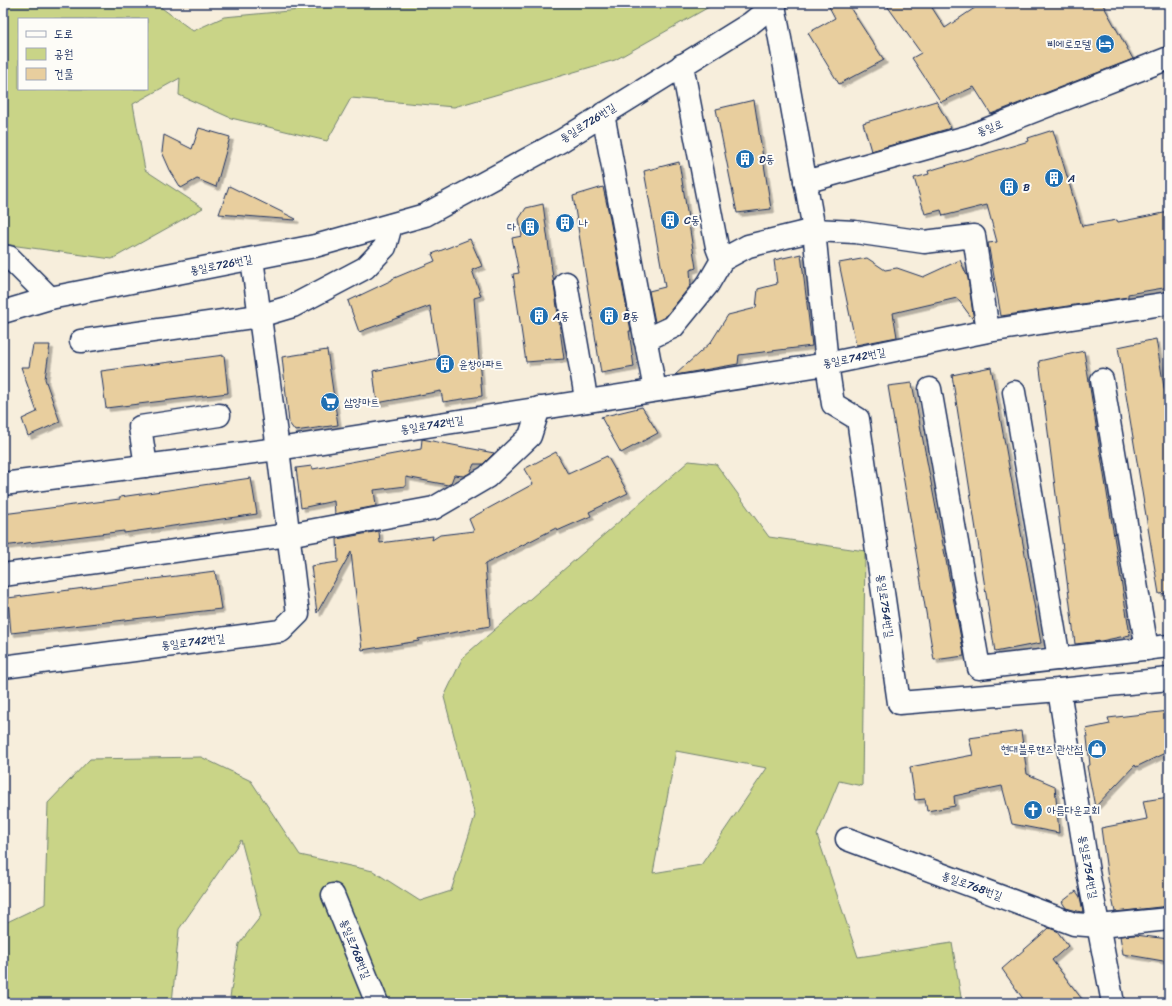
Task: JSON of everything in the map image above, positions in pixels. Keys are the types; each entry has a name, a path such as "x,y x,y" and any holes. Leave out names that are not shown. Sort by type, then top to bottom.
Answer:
{"street":[{"name":"통일로726번길","path":"3,312 50,298 316,246 425,215 561,140 751,23 774,4"},
{"path":"774,4 814,230 827,364"},
{"name":"통일로","path":"805,182 970,136 1169,58"},
{"path":"682,65 717,247 722,260"},
{"path":"603,114 655,390"},
{"path":"81,341 259,316 293,306 365,268 385,247 391,225"},
{"path":"645,340 673,327 708,284 722,260 748,246 814,230 855,232 924,242 974,236 988,331"},
{"path":"3,256 9,257 50,298"},
{"path":"252,259 278,449"},
{"path":"566,284 586,401"},
{"name":"통일로742번길","path":"3,484 278,449 827,364 988,331 1169,303"},
{"name":"통일로754번길","path":"827,364 833,404 858,419 899,703 1059,690 1169,679"},
{"path":"1102,380 1147,649"},
{"path":"930,389 979,668 1169,646"},
{"path":"1014,392 1059,659"},
{"path":"3,576 288,535 434,508 487,477 530,436 539,408"},
{"path":"146,466 140,427 218,415"},
{"name":"통일로742번길","path":"3,667 281,631 298,614 278,449"},
{"name":"통일로754번길","path":"1059,690 1088,872 1099,926"},
{"name":"통일로768번길","path":"847,839 1074,924 1099,926 1169,919"},
{"name":"통일로768번길","path":"334,895 377,1003"},
{"path":"1099,926 1113,1003"}],"green space":[{"path":"3,3 155,3 193,31 224,17 364,3 716,3 615,60 454,107 351,98 327,141 231,118 179,95 180,78 133,104 145,170 203,208 112,259 3,244"},
{"path":"689,461 716,464 769,537 865,551 862,786 839,781 817,835 858,957 952,943 962,1003 294,1003 230,997 239,944 261,916 241,840 179,929 172,1003 3,1003 3,924 45,904 48,803 90,759 201,757 251,781 300,855 373,871 420,901 451,891 475,816 444,697 463,657","holes":["676,751 767,768 701,865 653,873"]}],"building":[{"path":"827,3 847,3 884,60 839,84 808,33 835,18"},
{"path":"885,3 929,3 945,28 982,3 1102,3 1133,59 991,114 974,87 941,102 912,58 921,53"},
{"name":"D동","path":"754,100 771,209 737,213 716,109"},
{"path":"936,101 951,128 871,151 863,123"},
{"path":"199,128 230,137 216,187 197,179 181,188 170,170 162,152 164,135 192,149"},
{"path":"1053,130 1082,226 1117,220 1118,222 1169,212 1169,287 1128,294 1128,297 1001,316 988,243 997,242 987,205 943,216 941,210 925,214 914,178 929,174 928,171 1029,141 1028,138"},
{"name":"C동","path":"679,162 696,268 690,270 691,285 665,317 655,322 649,291 665,287 644,171"},
{"path":"229,186 296,219 219,214"},
{"name":"B동","path":"603,187 631,331 629,331 634,367 601,373 573,196"},
{"name":"A동","path":"543,204 564,359 526,362 513,274 519,273 512,238 522,236 519,219 526,208"},
{"path":"470,239 482,266 472,270 481,296 474,298 482,396 443,402 441,391 377,403 373,371 439,358 430,306 359,332 348,301 392,279 435,261 432,254"},
{"path":"801,254 812,346 739,355 738,364 675,375 711,342 728,315 756,308 758,289 777,284 774,260"},
{"path":"867,258 885,270 897,268 923,277 960,260 968,278 974,321 957,298 893,313 897,337 856,345 839,263"},
{"path":"1156,339 1169,418 1169,593 1159,594 1118,347"},
{"path":"33,345 50,345 45,379 60,422 28,436 22,419 37,412 21,367 29,367"},
{"path":"327,350 338,425 295,431 289,423 282,357"},
{"path":"1084,351 1130,635 1101,641 1075,644 1039,361"},
{"path":"224,355 228,393 106,408 101,371"},
{"path":"991,367 1041,643 995,652 952,375"},
{"path":"912,383 964,656 934,660 888,386"},
{"path":"642,407 658,433 621,453 601,417"},
{"path":"422,439 494,453 483,464 474,464 470,473 464,476 454,475 451,483 448,485 406,477 406,486 374,490 376,506 335,514 334,501 301,508 296,468 312,466 313,469 421,449"},
{"path":"556,452 568,474 607,456 628,493 589,512 591,516 557,531 556,528 485,564 490,626 418,639 419,641 362,650 351,552 317,613 311,566 338,562 337,539 379,531 380,543 433,536 432,540 440,535 474,531 469,519 533,484 524,469"},
{"path":"251,478 257,514 124,533 124,531 3,546 3,514 120,499 120,497"},
{"path":"215,571 221,609 11,633 8,598"},
{"path":"1169,711 1169,751 1136,767 1135,765 1095,807 1087,766 1090,765 1086,729 1110,724 1108,718"},
{"path":"1021,731 1027,774 1055,786 1059,833 1012,824 1002,786 954,796 955,806 927,811 925,799 915,800 910,767 973,755 969,738"},
{"path":"1169,797 1169,906 1115,912 1108,879 1101,828 1147,819 1143,801"},
{"path":"1076,891 1080,897 1083,911 1081,912 1066,908 1062,902"},
{"path":"1049,928 1057,931 1068,946 1052,960 1085,1003 1026,1003 1002,969"},
{"path":"1135,935 1169,939 1169,962 1123,954 1120,936"}],"place":[{"name":"삐에로모텔","path":"1105,44"},
{"name":"D동","path":"745,159"},
{"name":"A","path":"1054,178"},
{"name":"B","path":"1009,187"},
{"name":"C동","path":"670,220"},
{"name":"나","path":"565,223"},
{"name":"다","path":"530,227"},
{"name":"A동","path":"539,316"},
{"name":"B동","path":"609,316"},
{"name":"윤창아파트","path":"445,364"},
{"name":"삼양마트","path":"330,402"},
{"name":"현대블루핸즈 관산점","path":"1097,749"},
{"name":"아름다운교회","path":"1033,810"}]}
